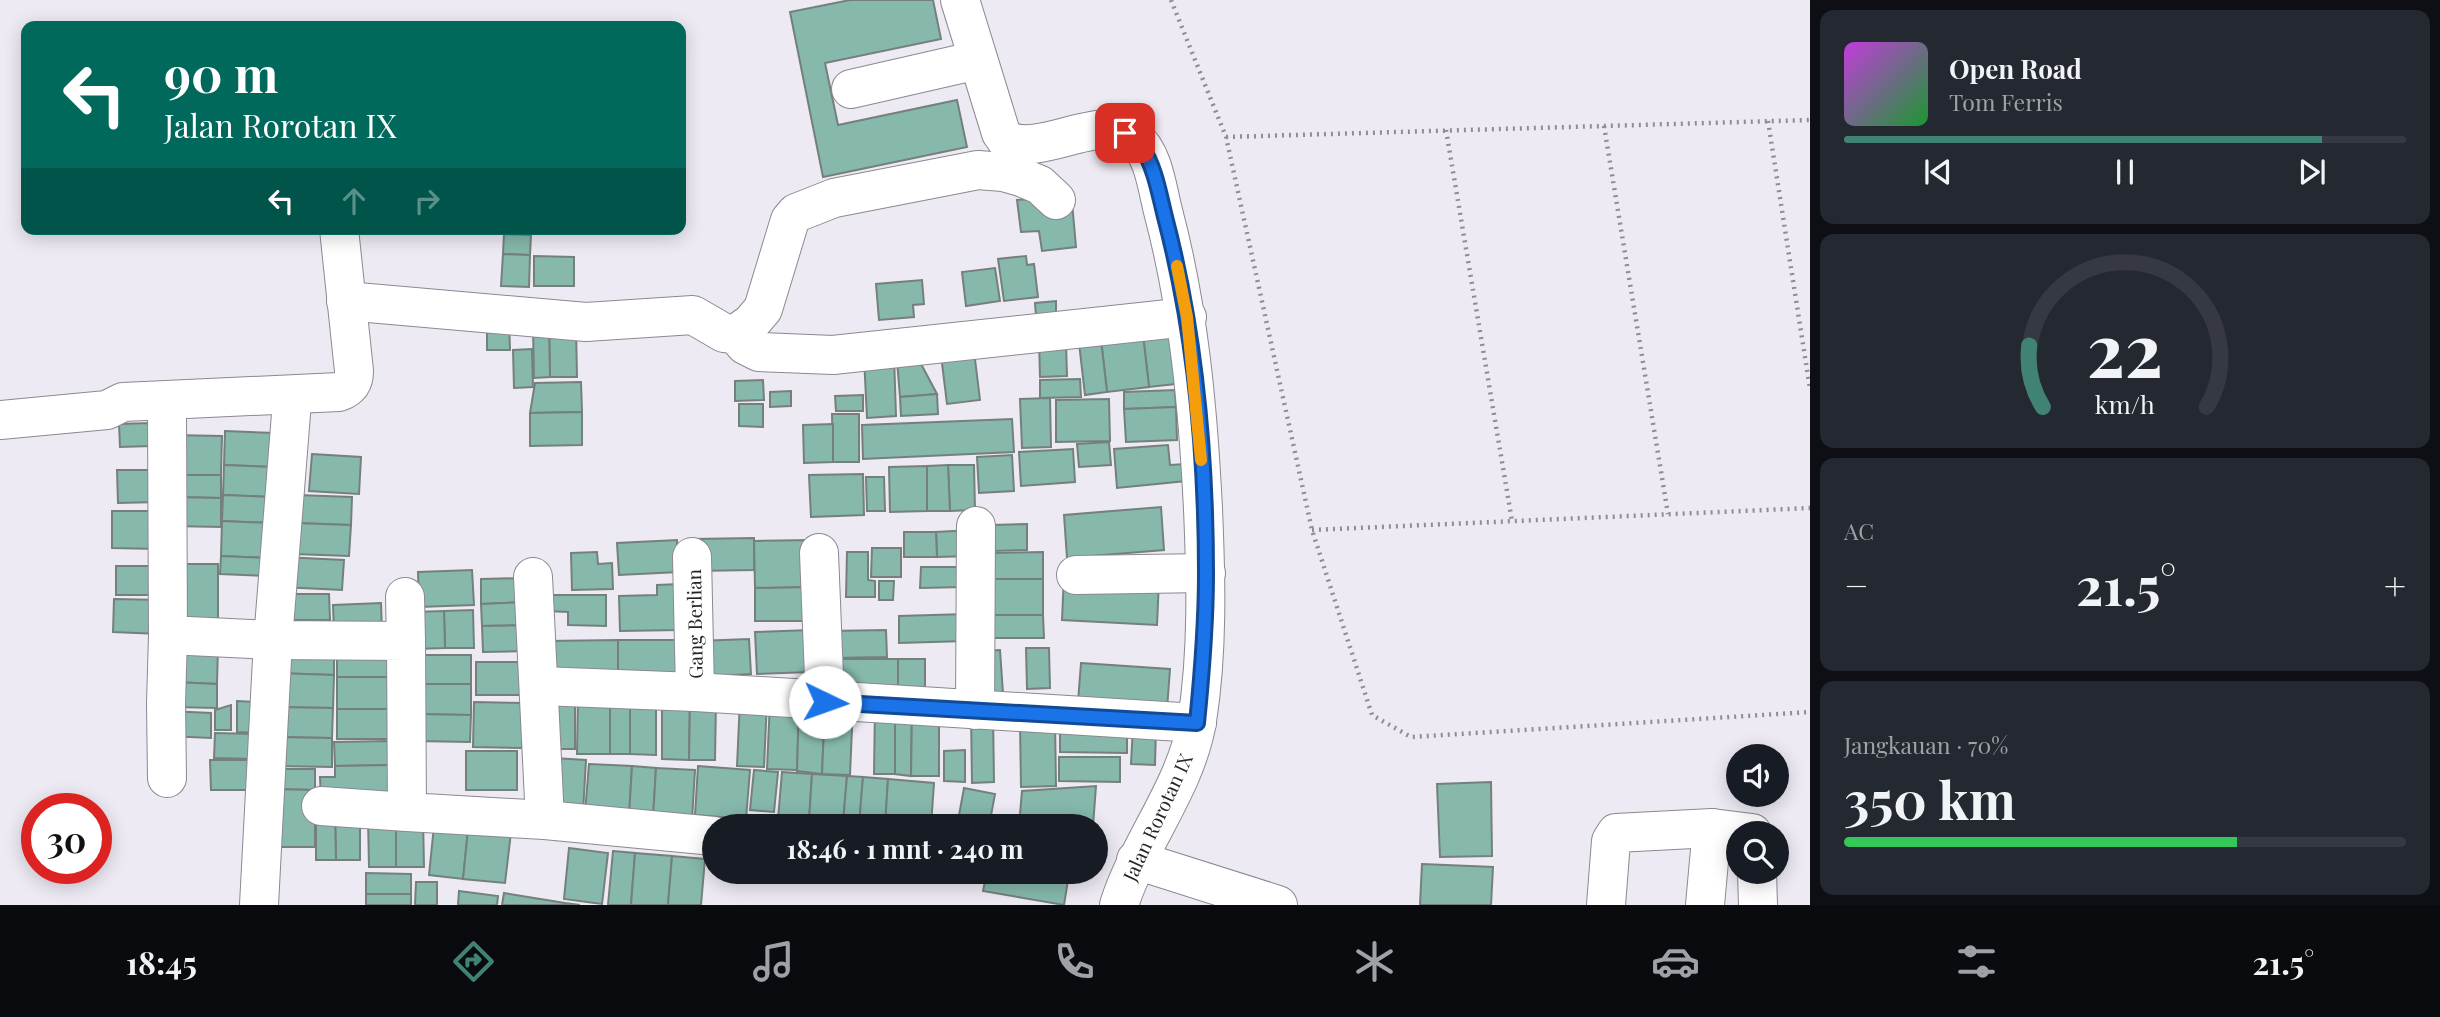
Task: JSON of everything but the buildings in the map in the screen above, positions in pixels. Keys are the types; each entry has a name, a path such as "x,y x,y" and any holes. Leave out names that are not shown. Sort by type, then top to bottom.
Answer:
{"street":[{"name":"Jalan Rorotan IX","path":"960,0 1001,133 1006,140 1021,145 1110,129 1135,138 1142,147 1152,165 1187,317 1200,439 1206,573 1203,663 1197,723 1184,766 1121,887"},
{"path":"851,89 978,60"},
{"path":"346,301 586,322 693,315 724,333 736,334 751,323 763,309 790,220 801,211 834,198 978,170 1021,177 1040,185 1056,200"},
{"path":"0,420 107,410 123,402 346,390 351,384 354,371 340,235"},
{"path":"736,334 745,345 759,352 833,355 1187,317"},
{"path":"259,905 273,640 291,414"},
{"path":"167,415 167,778"},
{"path":"975,710 976,526"},
{"path":"819,553 825,702"},
{"name":"Gang Berlian","path":"692,557 695,692"},
{"path":"1076,575 1206,573"},
{"path":"533,577 545,820"},
{"path":"405,597 407,812"},
{"path":"168,635 273,640 406,641"},
{"path":"540,686 695,692 1197,723"},
{"path":"321,806 545,820 702,835"},
{"path":"1606,905 1611,841 1616,833 1712,828 1726,830"},
{"path":"1705,905 1712,828"},
{"path":"1757,884 1758,905"},
{"path":"1121,887 1278,905"}],"path":[{"path":"1171,0 1226,136 1312,530 1372,716 1411,737 1810,712"},
{"path":"1226,136 1810,120"},
{"path":"1768,121 1810,389"},
{"path":"1604,126 1668,514"},
{"path":"1446,130 1512,522"},
{"path":"1312,530 1810,508"}],"slow traffic":[{"path":"1177,266 1187,317 1201,460"}],"route":[{"path":"825,702 1197,723 1203,663 1206,573 1200,439 1187,317 1152,165 1135,138 1125,133"}]}
